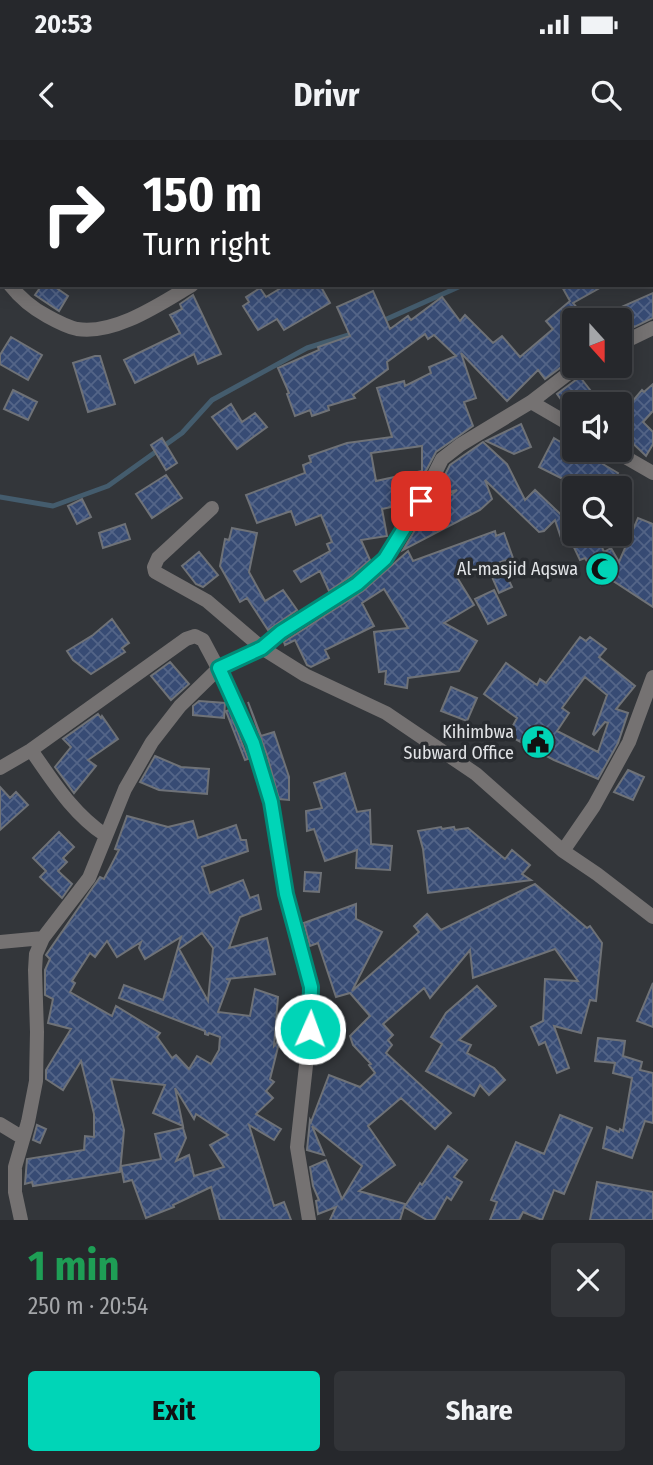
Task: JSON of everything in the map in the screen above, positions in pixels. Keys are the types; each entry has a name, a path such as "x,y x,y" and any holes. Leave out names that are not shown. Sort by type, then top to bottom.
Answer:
{"street":[{"path":"12,287 21,299 58,322 75,329 94,330 111,327 188,287"},
{"path":"632,338 653,328"},
{"path":"21,1220 15,1192 15,1167 36,1081 37,954 43,938 89,878 125,789 152,742 180,706 219,668 262,648 281,632 357,584 385,559 421,501 442,459 531,402 562,378"},
{"path":"531,402 562,420"},
{"path":"632,461 653,473"},
{"path":"212,508 158,558 155,572 208,601 262,648 306,675 386,713 476,774 563,851 653,918"},
{"path":"0,768 31,750 186,639 195,636 203,639 237,704 258,758 271,802 286,894 311,987 310,1029 297,1147 309,1220"},
{"path":"563,851 594,806 629,743 653,677"},
{"path":"31,750 72,807 83,819 106,835"},
{"path":"0,942 43,938"},
{"path":"0,1124 23,1138"}],"building":[{"path":"41,287 55,287 68,296 59,311 35,295"},
{"path":"283,287 321,287 330,303 284,330 277,319 258,330 243,306 249,302 246,297 260,288 266,297"},
{"path":"562,287 601,287 573,303 577,308 562,308 562,366 545,379 538,370 507,401 461,353 476,398 464,402 473,426 436,452 409,503 382,509 387,536 361,540 370,560 329,591 320,571 301,582 294,571 330,551 327,544 332,542 321,515 296,525 291,511 257,523 246,495 305,473 303,465 311,462 309,456 347,443 392,437 377,388 404,381 405,386 431,373 429,367 456,356 434,335 428,339 425,334 387,362 388,369 353,395 355,398 328,406 329,410 312,416 310,410 295,416 278,368 319,350 318,347 350,336 337,307 373,291 390,329 408,316 411,320 442,297 460,321 465,315 493,343 502,336 520,357 553,329 546,321 570,301","holes":["422,446 422,471 376,481 371,453"]},
{"path":"653,293 653,318 632,328 632,308 619,308"},
{"path":"193,295 221,354 198,364 194,354 135,383 124,360 180,333 170,315 182,309 180,304"},
{"path":"11,337 42,355 28,380 0,364 0,355"},
{"path":"100,356 115,404 88,412 73,363"},
{"path":"579,378 592,392 562,392 562,401 557,394"},
{"path":"653,384 653,411 643,422 653,432 653,444 646,456 632,443 632,402 642,390 644,392"},
{"path":"13,390 37,402 28,420 4,409"},
{"path":"231,404 242,422 255,413 267,427 237,449 212,417"},
{"path":"521,424 531,447 514,454 486,441"},
{"path":"162,438 177,463 166,470 151,445"},
{"path":"554,438 562,443 562,462 599,462 618,473 616,476 562,476 562,478 539,467"},
{"path":"483,442 507,464 525,500 535,490 562,516 562,541 555,520 544,531 539,532 485,480 492,499 480,510 403,550 421,520 457,490 434,496 450,465"},
{"path":"166,475 182,498 152,518 136,494"},
{"path":"82,499 91,517 77,524 68,506"},
{"path":"638,518 653,524 653,607 610,579 601,585 585,558 580,560 573,546 601,546 604,552 611,548 619,562 626,546 632,546 632,532"},
{"path":"125,524 130,539 103,548 99,533"},
{"path":"232,528 257,533 249,572 265,601 283,590 297,610 268,630 247,598 240,602 220,566 225,539 229,540"},
{"path":"495,531 496,536 504,533 513,558 500,562 512,587 499,593 486,563 455,574 474,605 444,623 477,641 459,671 408,678 407,688 385,684 386,671 379,672 374,632 408,628 384,589 362,603 374,626 325,650 329,658 311,667 307,665 295,640 285,645 284,642 363,591 408,551 413,561"},
{"path":"199,552 218,575 203,587 196,584 182,566"},
{"path":"494,590 506,615 488,624 475,599"},
{"path":"112,619 129,643 122,648 125,652 91,674 73,660 67,651"},
{"path":"580,637 586,641 590,637 606,649 599,657 635,686 616,709 628,713 618,743 598,779 554,760 508,735 517,718 484,694 506,663 537,685 540,679 546,683","holes":["585,677 607,695 593,734 605,722 608,723 598,752 557,731 569,713 562,708"]},
{"path":"170,662 189,684 171,700 151,676"},
{"path":"451,687 477,698 467,721 441,711"},
{"path":"199,701 225,703 224,718 193,715 193,706"},
{"path":"248,702 261,736 274,732 289,777 289,800 279,799"},
{"path":"229,710 248,759 245,760 226,711"},
{"path":"98,714 118,739 88,760 96,766 74,793 55,767 71,747 63,739"},
{"path":"155,756 181,767 209,769 207,794 159,790 140,782"},
{"path":"628,770 644,777 633,800 614,792"},
{"path":"345,773 357,812 370,810 371,844 392,846 390,870 356,868 357,850 325,861 314,829 307,831 306,811 322,808 314,783"},
{"path":"0,787 10,798 16,792 28,805 0,830"},
{"path":"127,816 168,827 193,821 198,838 236,825 241,840 246,840 248,851 202,867 210,893 243,880 250,898 258,895 261,909 240,917 229,948 267,938 275,974 226,979 230,980 218,1012 250,1016 255,989 278,997 274,1046 280,1039 270,1079 274,1082 266,1091 273,1098 256,1114 281,1129 274,1140 249,1125 274,1206 284,1202 291,1220 220,1220 211,1187 173,1205 174,1207 146,1218 132,1180 124,1182 121,1166 161,1159 155,1134 183,1128 186,1138 176,1161 189,1155 194,1176 224,1167 210,1145 228,1135 196,1114 194,1119 175,1088 183,1126 153,1113 165,1085 111,1079 124,1130 120,1172 33,1186 32,1182 25,1184 27,1159 84,1150 85,1136 94,1137 94,1114 81,1061 63,1090 46,1079 46,1070 71,1029 48,1023 53,999 45,995 45,970 50,959 46,955 100,877 104,879 119,850 115,849","holes":["202,933 213,948 208,1001 179,949","181,937 163,1000 124,985 119,998 205,1031 205,1034 220,1037 219,1050 211,1064 197,1056 189,1069 176,1055 172,1058 157,1037 160,1033 116,1006 112,1016 70,992 75,983 72,981 90,953 95,957 107,941 117,957 141,942 139,948 145,959"]},
{"path":"454,827 455,830 468,828 505,859 512,850 530,865 522,874 531,880 428,893 418,831"},
{"path":"59,832 74,847 63,858 67,862 58,871 72,884 62,898 40,877 46,871 33,858"},
{"path":"305,872 321,873 319,892 304,891"},
{"path":"535,884 587,928 590,926 602,943 596,1001 590,1000 581,1033 554,1026 569,1068 557,1073 545,1042 539,1045 531,1027 543,1021 545,979 578,981 555,949 473,978 470,950 430,998 424,988 383,1024 393,1035 388,1040 392,1045 386,1053 451,1113 435,1129 401,1098 368,1126 395,1165 359,1191 405,1206 448,1146 467,1160 454,1177 462,1182 451,1200 447,1197 434,1220 427,1220 404,1207 400,1220 330,1220 336,1207 318,1214 316,1201 319,1200 313,1186 310,1167 326,1160 342,1199 362,1166 312,1126 324,1155 307,1150 310,1120 311,1122 329,1075 360,1087 375,1073 369,1065 371,1064 353,1045 350,1036 370,1016 350,993 336,997 318,943 310,946 304,923 356,904 356,919 382,932 352,991 419,932 414,926 427,914 441,930"},
{"path":"653,983 653,1027 637,1021"},
{"path":"477,986 496,1006 459,1040 471,1045 467,1053 494,1068 505,1080 489,1095 480,1085 474,1096 426,1071 442,1044 431,1037 446,1013"},
{"path":"320,1010 330,1018 320,1030"},
{"path":"301,1015 300,1028 299,1040 288,1030"},
{"path":"598,1038 625,1041 623,1056 642,1062 640,1070 653,1073 653,1123 645,1121 632,1158 603,1148 607,1127 623,1131 632,1078 613,1073 615,1063 595,1061"},
{"path":"560,1115 592,1128 564,1194 554,1190 542,1220 523,1212 519,1220 490,1220 497,1202 491,1200 516,1142 544,1154"},
{"path":"37,1125 46,1129 40,1143 33,1140"},
{"path":"597,1182 653,1192 653,1220 590,1220"}],"waterway":[{"path":"380,322 459,287"},
{"path":"0,497 53,506 108,486 182,433 212,400 307,348 355,333"}],"place":[{"name":"Al-masjid Aqswa","path":"602,569"},
{"name":"Kihimbwa Subward Office","path":"538,742"}],"route":[{"path":"310,1029 311,987 286,894 271,802 253,743 219,668 262,648 281,632 357,584 385,559 421,501"}]}
